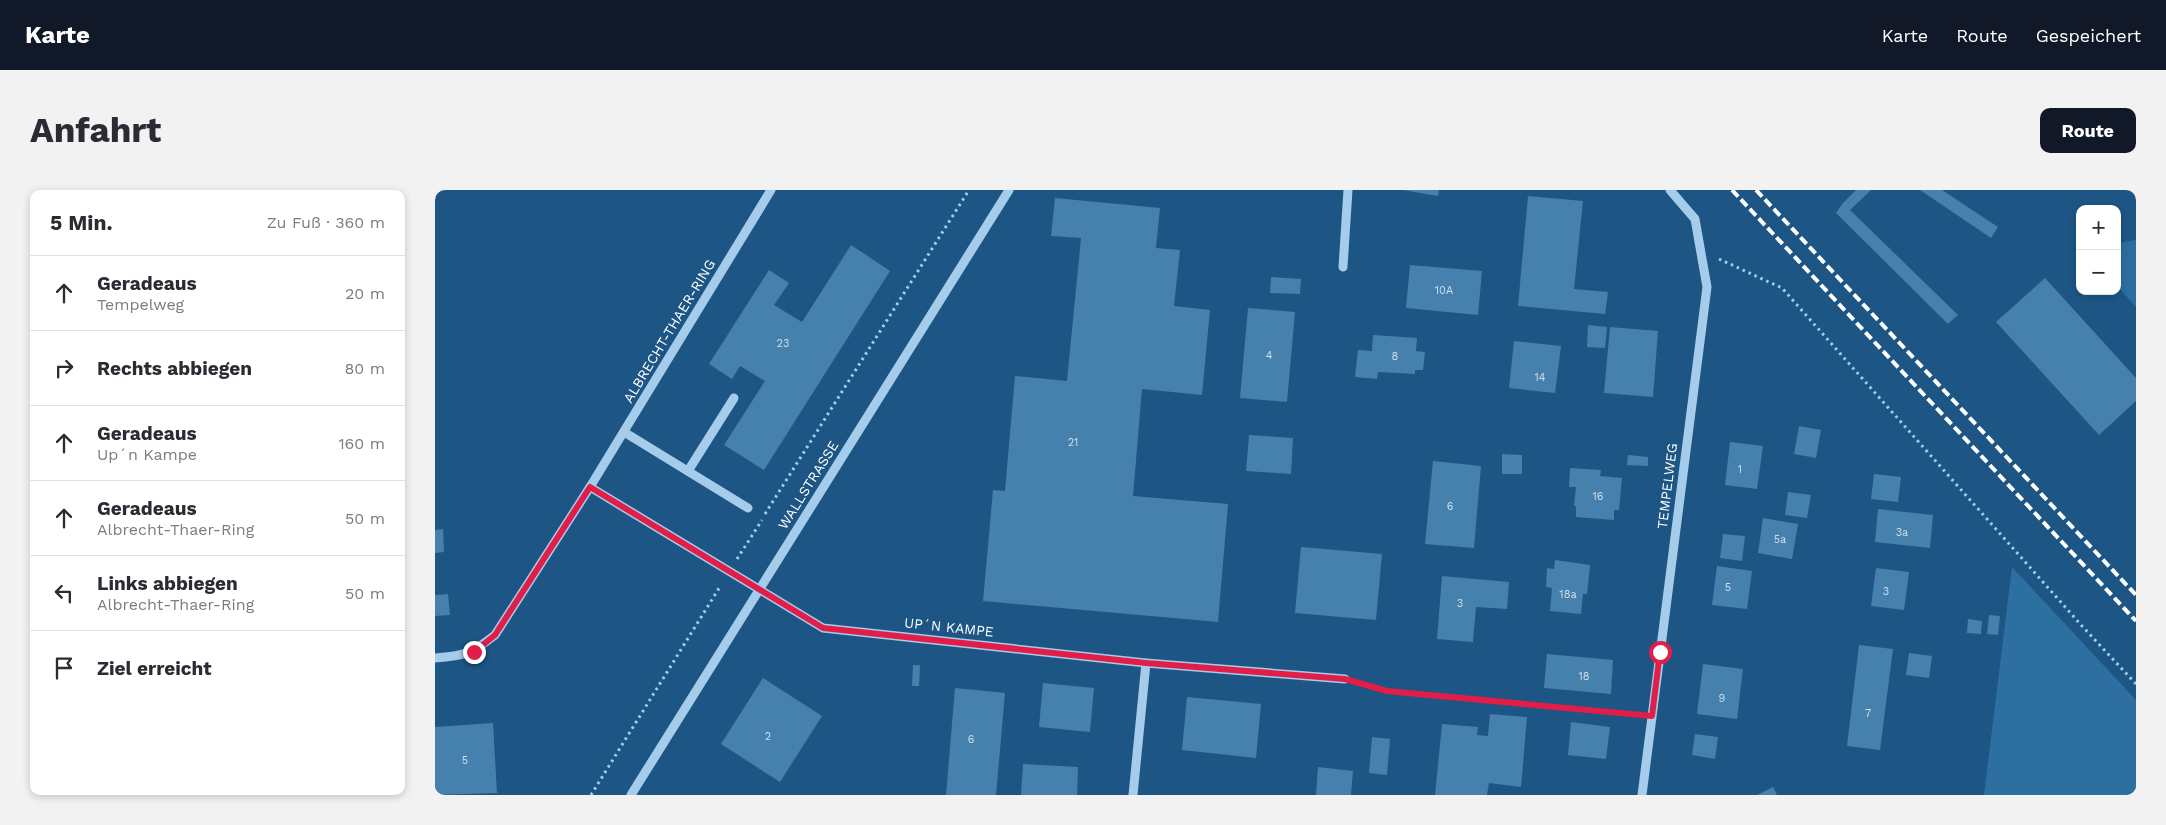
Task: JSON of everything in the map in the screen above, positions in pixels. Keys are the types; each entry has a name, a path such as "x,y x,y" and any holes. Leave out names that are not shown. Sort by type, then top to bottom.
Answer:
{"street":[{"name":"ALBRECHT-THAER-RING","path":"435,658 474,652 495,635 590,487 771,190"},
{"name":"WALLSTRASSE","path":"631,795 1009,190"},
{"path":"1343,267 1348,190"},
{"name":"TEMPELWEG","path":"1642,795 1707,287 1695,219 1670,190"},
{"path":"688,471 734,398"},
{"path":"624,432 748,508"},
{"path":"590,487 759,589"},
{"name":"UP´N KAMPE","path":"759,589 823,628 1146,663 1345,679"},
{"path":"1133,795 1146,663"}],"path":[{"path":"591,795 969,190"},
{"path":"1700,251 1782,288 2082,626 2136,684"},
{"path":"1345,679 1387,691 1652,716"}],"shaded area":[{"path":"2136,240 2136,307 2121,290 2121,242"},
{"path":"2012,567 2136,700 2136,795 1984,795"}],"building":[{"path":"1403,190 1439,190 1438,196"},
{"path":"1856,190 1871,190 1850,210 1958,315 1948,324 1836,213"},
{"path":"1920,190 1942,190 1998,227 1991,238"},
{"path":"1528,196 1583,201 1574,289 1608,292 1605,314 1518,306"},
{"path":"1055,198 1160,208 1156,248 1180,250 1174,306 1210,310 1202,395 1142,389 1133,496 1228,504 1218,622 983,601 993,490 1005,491 1015,376 1067,381 1081,238 1051,236"},
{"path":"851,245 890,271 764,470 724,445 765,381 740,366 732,379 709,364 769,270 789,283 774,305 802,322"},
{"path":"1410,265 1482,271 1478,315 1406,308"},
{"path":"1271,277 1301,279 1300,294 1270,293"},
{"path":"2045,278 2136,378 2136,401 2099,435 1996,322"},
{"path":"1248,308 1295,312 1287,402 1240,398"},
{"path":"1588,325 1607,327 1605,348 1587,347"},
{"path":"1610,327 1658,331 1653,397 1604,393"},
{"path":"1373,335 1417,338 1416,351 1425,352 1423,370 1415,370 1415,374 1378,372 1377,379 1355,377 1358,350 1372,351"},
{"path":"1514,341 1561,346 1555,393 1509,388"},
{"path":"1799,426 1821,430 1816,458 1794,454"},
{"path":"1249,435 1293,438 1291,474 1246,471"},
{"path":"1730,442 1763,446 1757,489 1725,485"},
{"path":"1502,454 1522,455 1522,474 1502,474"},
{"path":"1628,455 1648,457 1648,466 1627,465"},
{"path":"1433,461 1481,466 1474,548 1425,544"},
{"path":"1570,468 1601,470 1600,476 1622,478 1619,510 1614,510 1614,520 1576,517 1576,506 1574,506 1576,487 1569,487"},
{"path":"1874,474 1901,477 1898,502 1871,499"},
{"path":"1788,492 1811,495 1807,518 1785,515"},
{"path":"1878,509 1933,515 1930,548 1875,542"},
{"path":"1763,518 1798,524 1792,559 1758,553"},
{"path":"443,529 444,552 435,553 435,530"},
{"path":"1723,534 1745,536 1742,561 1720,558"},
{"path":"1301,547 1382,554 1376,620 1295,613"},
{"path":"1555,560 1590,565 1587,594 1583,594 1581,614 1550,611 1552,588 1546,587 1547,568 1554,569"},
{"path":"1717,566 1752,571 1747,609 1712,605"},
{"path":"1876,568 1909,572 1904,610 1871,606"},
{"path":"1442,576 1509,582 1507,609 1476,607 1473,642 1437,639"},
{"path":"448,594 450,615 435,616 435,595"},
{"path":"1989,615 2000,616 1998,635 1987,634"},
{"path":"1968,619 1982,621 1981,634 1967,633"},
{"path":"1859,645 1893,649 1880,750 1847,746"},
{"path":"1909,653 1932,656 1929,678 1906,675"},
{"path":"1547,654 1613,660 1611,694 1544,688"},
{"path":"1703,664 1743,669 1737,719 1697,714"},
{"path":"913,665 920,665 919,686 912,686"},
{"path":"763,678 822,716 780,782 721,744"},
{"path":"1043,683 1094,688 1090,732 1039,727"},
{"path":"955,688 1005,693 996,795 946,795"},
{"path":"1187,697 1261,704 1256,758 1182,750"},
{"path":"1490,714 1527,717 1521,787 1489,783 1487,795 1435,795 1442,724 1478,727 1477,735 1488,736"},
{"path":"1571,722 1610,727 1606,759 1568,755"},
{"path":"493,723 497,793 435,795 435,727"},
{"path":"1695,734 1718,737 1715,759 1692,755"},
{"path":"1372,737 1390,739 1387,775 1369,773"},
{"path":"1023,764 1078,767 1077,795 1021,795"},
{"path":"1318,767 1353,771 1351,795 1316,795"},
{"path":"1773,787 1777,795 1757,795"}],"railway":[{"path":"1732,190 2136,621"},
{"path":"1756,190 2136,595"}],"route":[{"path":"474,652 495,635 590,487 823,628 1146,663 1345,679 1387,691 1652,716 1660,652"}]}
